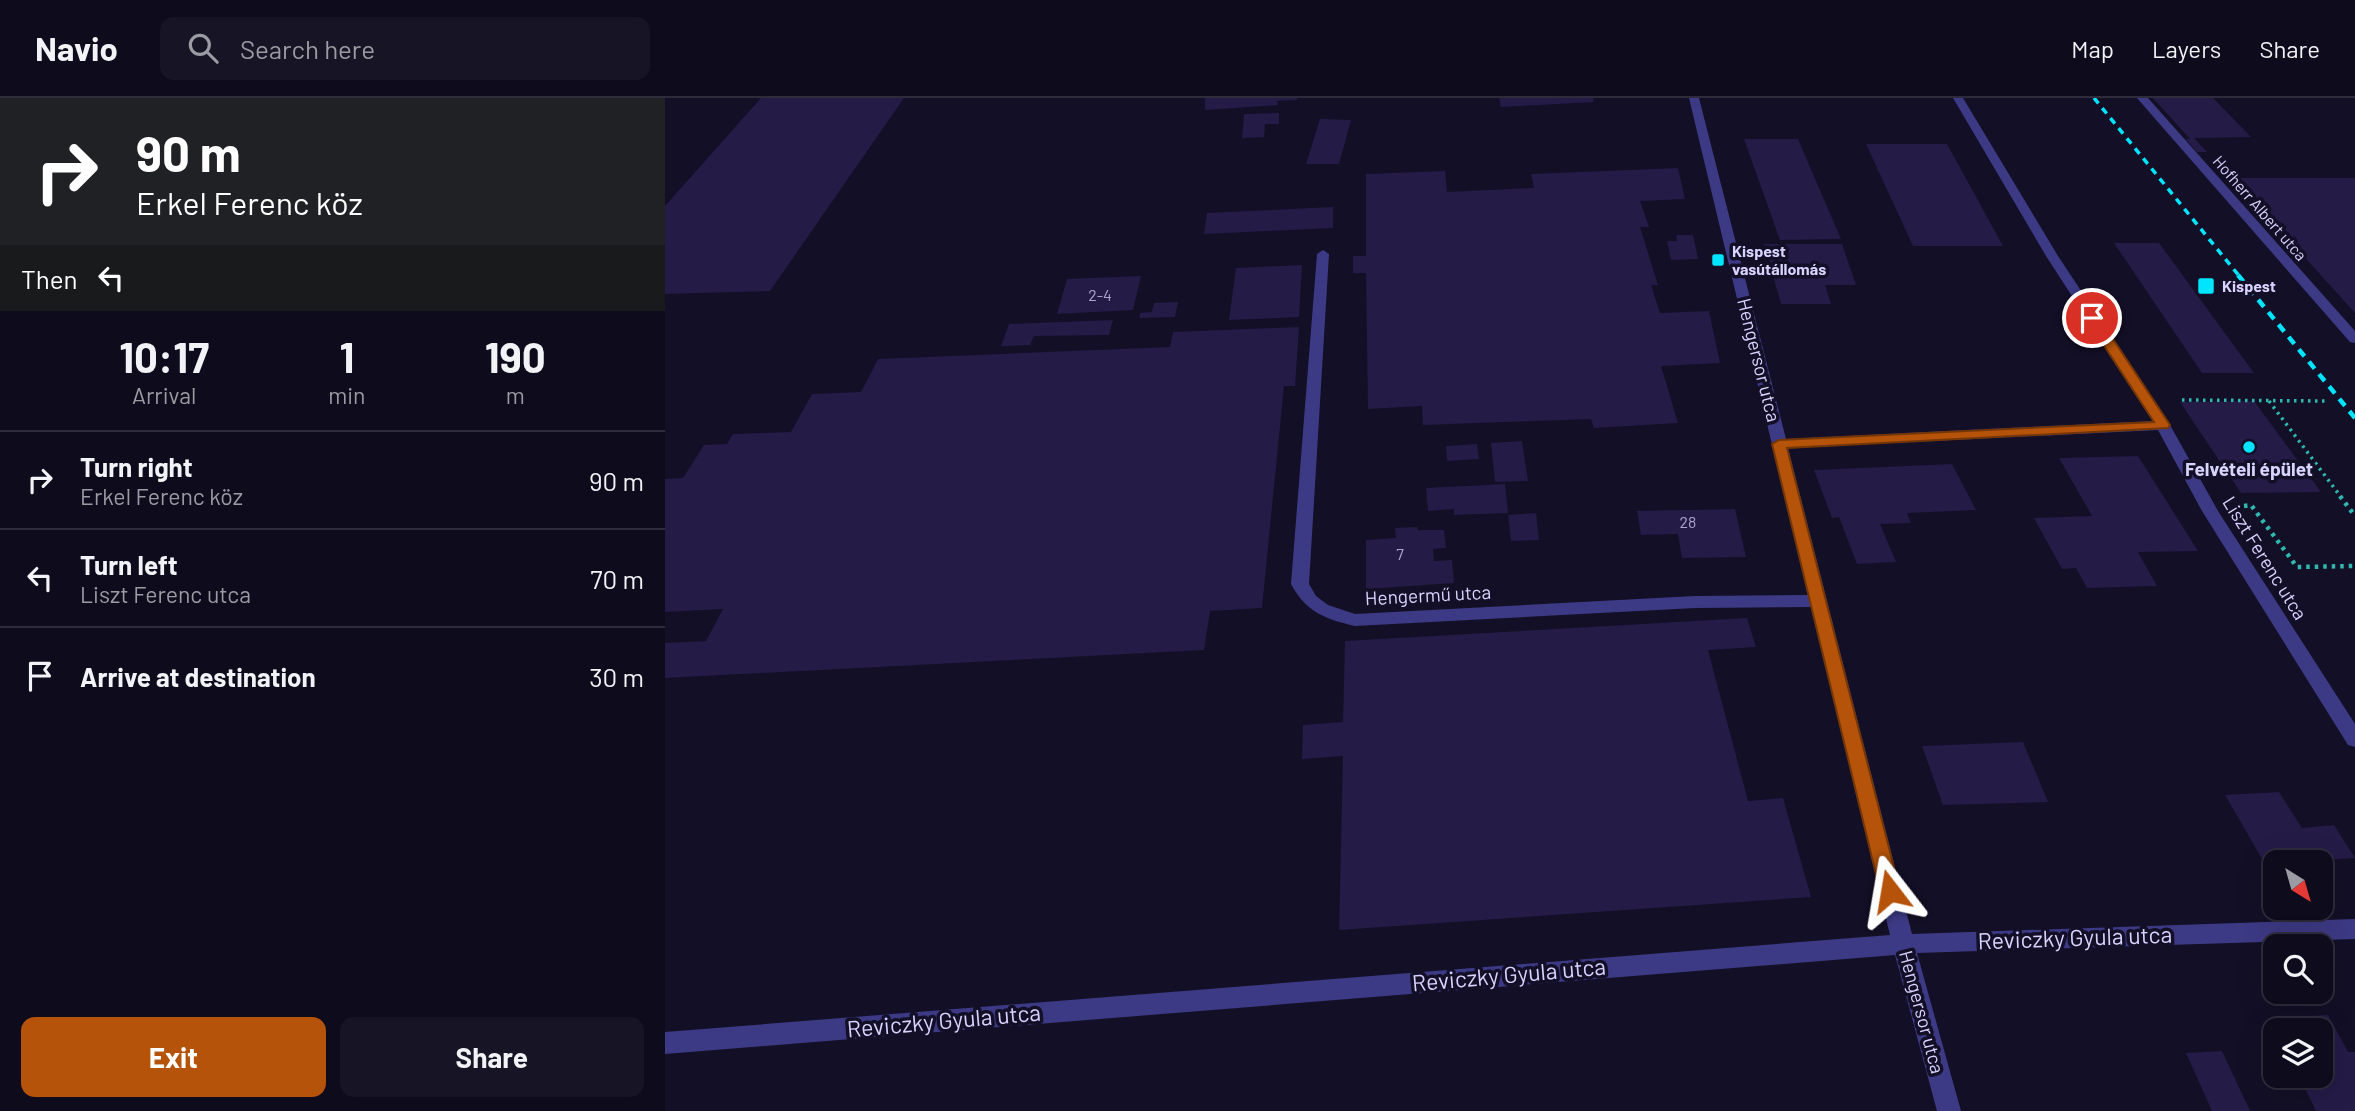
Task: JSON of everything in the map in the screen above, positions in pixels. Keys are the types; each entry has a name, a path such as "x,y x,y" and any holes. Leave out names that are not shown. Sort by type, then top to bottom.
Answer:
{"street":[{"name":"Hengersor utca","path":"1694,98 1903,944 1949,1111"},
{"name":"Liszt Ferenc utca","path":"1958,98 2052,256 2163,425 2210,511 2355,740"},
{"name":"Hofherr Albert utca","path":"2142,98 2355,339"},
{"name":"Hengermű utca","path":"1323,254 1300,584 1307,600 1328,613 1355,620 1695,602 1818,601"},
{"path":"1779,444 2163,425"},
{"name":"Reviczky Gyula utca","path":"665,1043 1903,944 2355,929"}],"path":[{"path":"2147,400 2328,401"},
{"path":"2268,401 2355,516"},
{"path":"2251,505 2297,567 2355,566"}],"building":[{"path":"761,98 904,98 770,291 665,294 665,206"},
{"path":"1205,98 1297,100 1277,101 1278,105 1205,110"},
{"path":"1499,98 1593,98 1594,102 1501,107"},
{"path":"2153,98 2213,98 2251,137 2194,138 2207,152 2197,152 2186,139 2190,139"},
{"path":"1279,113 1279,124 1265,124 1264,137 1242,138 1244,114"},
{"path":"1320,119 1351,120 1339,164 1306,164"},
{"path":"1744,139 1798,139 1841,239 1780,240"},
{"path":"1866,144 1947,144 2003,246 1913,246"},
{"path":"1678,168 1685,199 1640,201 1649,227 1640,227 1658,285 1651,285 1660,313 1709,311 1720,363 1661,366 1678,423 1594,428 1591,419 1423,425 1422,406 1368,409 1366,273 1353,273 1353,256 1366,256 1366,174 1445,171 1447,192 1534,188 1531,174"},
{"path":"2233,178 2355,178 2355,313"},
{"path":"1333,207 1333,228 1204,234 1207,213"},
{"path":"1676,235 1693,235 1698,259 1671,260 1667,241 1677,241"},
{"path":"2114,243 2159,243 2254,373 2202,373"},
{"path":"1764,244 1842,244 1856,285 1825,285 1831,304 1781,304"},
{"path":"1302,265 1299,317 1229,320 1236,268"},
{"path":"1141,276 1133,310 1057,314 1067,279"},
{"path":"1178,302 1175,317 1139,318 1140,313 1152,312 1154,303"},
{"path":"1113,320 1109,335 1034,336 1030,345 1001,346 1009,324"},
{"path":"1299,327 1295,386 1284,386 1262,608 1210,611 1204,650 665,678 665,643 706,641 723,609 665,612 665,479 683,478 704,445 727,444 733,434 791,432 812,394 861,392 878,359 1170,347 1173,332"},
{"name":"Felvételi épület","path":"2254,401 2321,492 2241,493 2180,402"},
{"path":"1522,441 1528,481 1495,482 1491,443"},
{"path":"1477,444 1479,459 1447,461 1446,446"},
{"path":"2138,456 2198,551 2138,552 2157,586 2087,588 2076,568 2062,569 2034,518 2092,516 2059,458"},
{"path":"1952,464 1976,510 1907,513 1911,523 1880,524 1896,562 1857,564 1839,517 1832,518 1814,470"},
{"path":"1505,484 1508,513 1454,515 1454,509 1428,511 1426,488"},
{"path":"1735,509 1746,557 1682,558 1678,534 1641,535 1637,511"},
{"path":"1536,513 1539,540 1511,541 1508,515"},
{"path":"1417,527 1418,530 1444,530 1446,548 1433,549 1434,561 1452,560 1454,583 1366,589 1366,540 1396,538 1395,528"},
{"path":"1747,618 1756,647 1708,650 1748,801 1783,798 1811,897 1339,930 1343,756 1302,759 1303,725 1343,722 1345,641"},
{"path":"2023,742 2048,802 1943,805 1922,746"},
{"path":"2279,792 2302,828 2334,825 2355,858 2333,859 2333,850 2263,850 2263,861 2225,795"},
{"path":"2328,1015 2330,1018 2270,1018"},
{"path":"2333,1024 2348,1052 2355,1052 2355,1111 2316,1111 2305,1088 2333,1088"},
{"path":"2222,1051 2250,1111 2212,1111 2186,1053"}],"railway":[{"path":"2094,98 2240,277"},
{"path":"2238,275 2355,418"}],"place":[{"name":"Kispest vasútállomás","path":"1718,260"},
{"name":"Kispest","path":"2206,286"},
{"name":"Felvételi épület","path":"2249,447"}],"route":[{"path":"1890,891 1779,444 2163,425 2092,318"}]}
